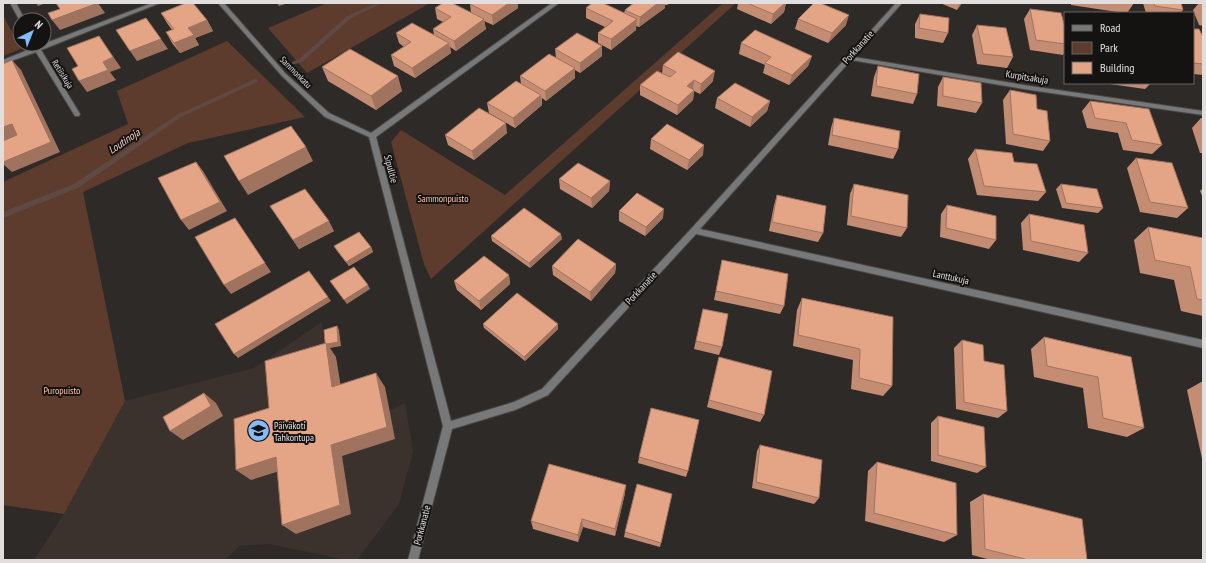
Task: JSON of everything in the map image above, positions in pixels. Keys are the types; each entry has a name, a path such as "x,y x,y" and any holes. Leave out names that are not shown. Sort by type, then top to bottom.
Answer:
{"street":[{"path":"13,3 18,12"},
{"path":"52,41 157,3"},
{"name":"Sammonkatu","path":"221,3 284,75 327,115 372,136"},
{"path":"372,136 556,3"},
{"name":"Porkkanatie","path":"413,560 448,426 515,406 545,392 694,231 899,3"},
{"path":"3,62 25,52"},
{"name":"Retiisikuja","path":"39,52 77,114"},
{"name":"Kurpitsakuja","path":"848,58 1030,88 1203,113"},
{"name":"Sipulitie","path":"372,136 448,426"},
{"name":"Lanttukuja","path":"694,231 1203,344"}],"shaded area":[{"name":"Päiväkoti Tahkontupa","path":"322,322 325,360 336,357 343,400 385,387 390,410 405,403 413,451 399,504 357,560 346,560 269,544 239,546 225,560 34,560 64,514 125,401 254,368"}],"green space":[{"path":"327,3 430,3 307,73 268,28"},
{"name":"Sammonpuisto","path":"723,3 736,3 431,279 424,264 391,142 401,130 505,195"},
{"path":"3,15 12,32 12,52 13,52 3,56"},
{"name":"Puropuisto","path":"227,41 305,117 188,143 83,192 125,401 64,514 3,505 3,182 128,124 117,91"}],"building":[{"path":"56,3 98,3 52,20 51,12 60,9"},
{"path":"186,3 193,3 207,20 188,28 194,35 174,43 166,32 174,29 161,13"},
{"path":"443,3 452,3 484,19 454,41 433,29 451,17 435,8"},
{"path":"509,3 492,15 470,4"},
{"path":"592,3 603,3 637,19 611,39 598,33 613,21 586,8"},
{"path":"634,3 658,3 640,17 625,10"},
{"path":"747,3 785,3 773,14"},
{"path":"814,3 820,3 849,15 832,33 798,19"},
{"path":"1154,3 1181,3 1183,10 1155,6"},
{"path":"1030,9 1061,13 1064,24 1064,44 1036,40"},
{"path":"920,14 949,18 948,33 919,28"},
{"path":"146,18 161,39 130,51 116,30"},
{"path":"412,23 449,43 412,68 391,55 411,42 396,33"},
{"path":"977,25 1006,28 1013,57 983,54"},
{"path":"1194,29 1199,29 1203,37 1203,64 1194,63"},
{"path":"755,30 812,56 792,75 765,63 771,57 741,43"},
{"path":"577,33 602,46 580,63 555,49"},
{"path":"99,36 113,57 103,62 108,70 79,81 72,69 78,66 67,48"},
{"path":"350,49 398,76 371,96 322,67"},
{"path":"678,52 715,71 701,84 694,80 687,86 694,90 678,105 640,85 657,71 670,77 676,72 663,65"},
{"path":"549,54 575,68 545,91 520,76"},
{"path":"12,60 51,142 3,162 3,141 17,135 12,124 3,127 3,64"},
{"path":"878,66 919,74 917,94 876,86"},
{"path":"943,77 981,83 982,103 943,96"},
{"path":"516,81 541,95 513,118 487,103"},
{"path":"735,83 770,101 752,117 717,98"},
{"path":"1010,90 1036,95 1037,109 1047,111 1050,141 1013,134"},
{"path":"1090,101 1149,109 1162,145 1132,140 1126,123 1095,118"},
{"path":"479,108 506,123 472,151 445,135"},
{"path":"834,118 900,131 898,149 832,135"},
{"path":"667,124 704,145 689,160 651,139"},
{"path":"291,126 306,147 239,181 224,156"},
{"path":"975,149 1012,153 1014,162 1037,164 1046,192 984,186"},
{"path":"1136,158 1172,163 1188,208 1150,202"},
{"path":"196,162 220,202 181,220 158,178"},
{"path":"578,163 610,181 591,198 559,179"},
{"path":"854,184 908,195 907,228 851,216"},
{"path":"1061,184 1097,189 1103,208 1066,203"},
{"path":"305,189 329,221 293,240 270,206"},
{"path":"637,193 664,209 646,227 619,211"},
{"path":"777,195 826,206 823,233 772,222"},
{"path":"947,205 996,216 996,240 946,228"},
{"path":"524,208 561,234 529,263 491,236"},
{"path":"1029,214 1084,225 1088,253 1031,241"},
{"path":"235,218 265,263 224,285 195,237"},
{"path":"1148,227 1203,238 1203,300 1197,299 1190,267 1155,260"},
{"path":"359,232 371,247 346,262 334,246"},
{"path":"578,239 616,264 590,292 552,266"},
{"path":"484,256 509,275 479,301 454,281"},
{"path":"722,260 788,274 784,306 716,291"},
{"path":"354,267 368,285 344,300 330,281"},
{"path":"309,271 328,297 234,354 215,324"},
{"path":"517,293 558,324 524,357 483,324"},
{"path":"802,298 893,317 892,386 859,378 860,349 798,335"},
{"path":"703,309 728,314 722,347 696,341"},
{"path":"337,326 338,342 325,343 324,330"},
{"path":"1044,337 1131,357 1144,428 1103,418 1098,377 1047,366"},
{"path":"962,340 983,345 984,361 1004,365 1007,411 964,402"},
{"path":"326,343 332,387 376,373 387,427 331,445 340,505 282,525 276,457 236,470 234,419 269,408 265,361"},
{"path":"719,357 772,371 764,415 709,400"},
{"path":"204,393 211,406 170,431 163,417"},
{"path":"651,408 699,420 688,471 639,457"},
{"path":"938,416 984,427 986,467 938,455"},
{"path":"760,445 822,460 819,498 756,482"},
{"path":"877,462 956,483 957,535 874,513"},
{"path":"549,464 626,485 615,529 582,519 578,535 531,521"},
{"path":"637,484 672,494 661,543 625,532"},
{"path":"983,494 1082,519 1087,560 1029,560 985,549"}],"waterway":[{"name":"Loutinoja","path":"294,63 301,60 349,17 380,3"},
{"name":"Loutinoja","path":"3,215 76,186 179,116 255,81"}],"place":[{"name":"Päiväkoti Tahkontupa","path":"259,431"}]}
